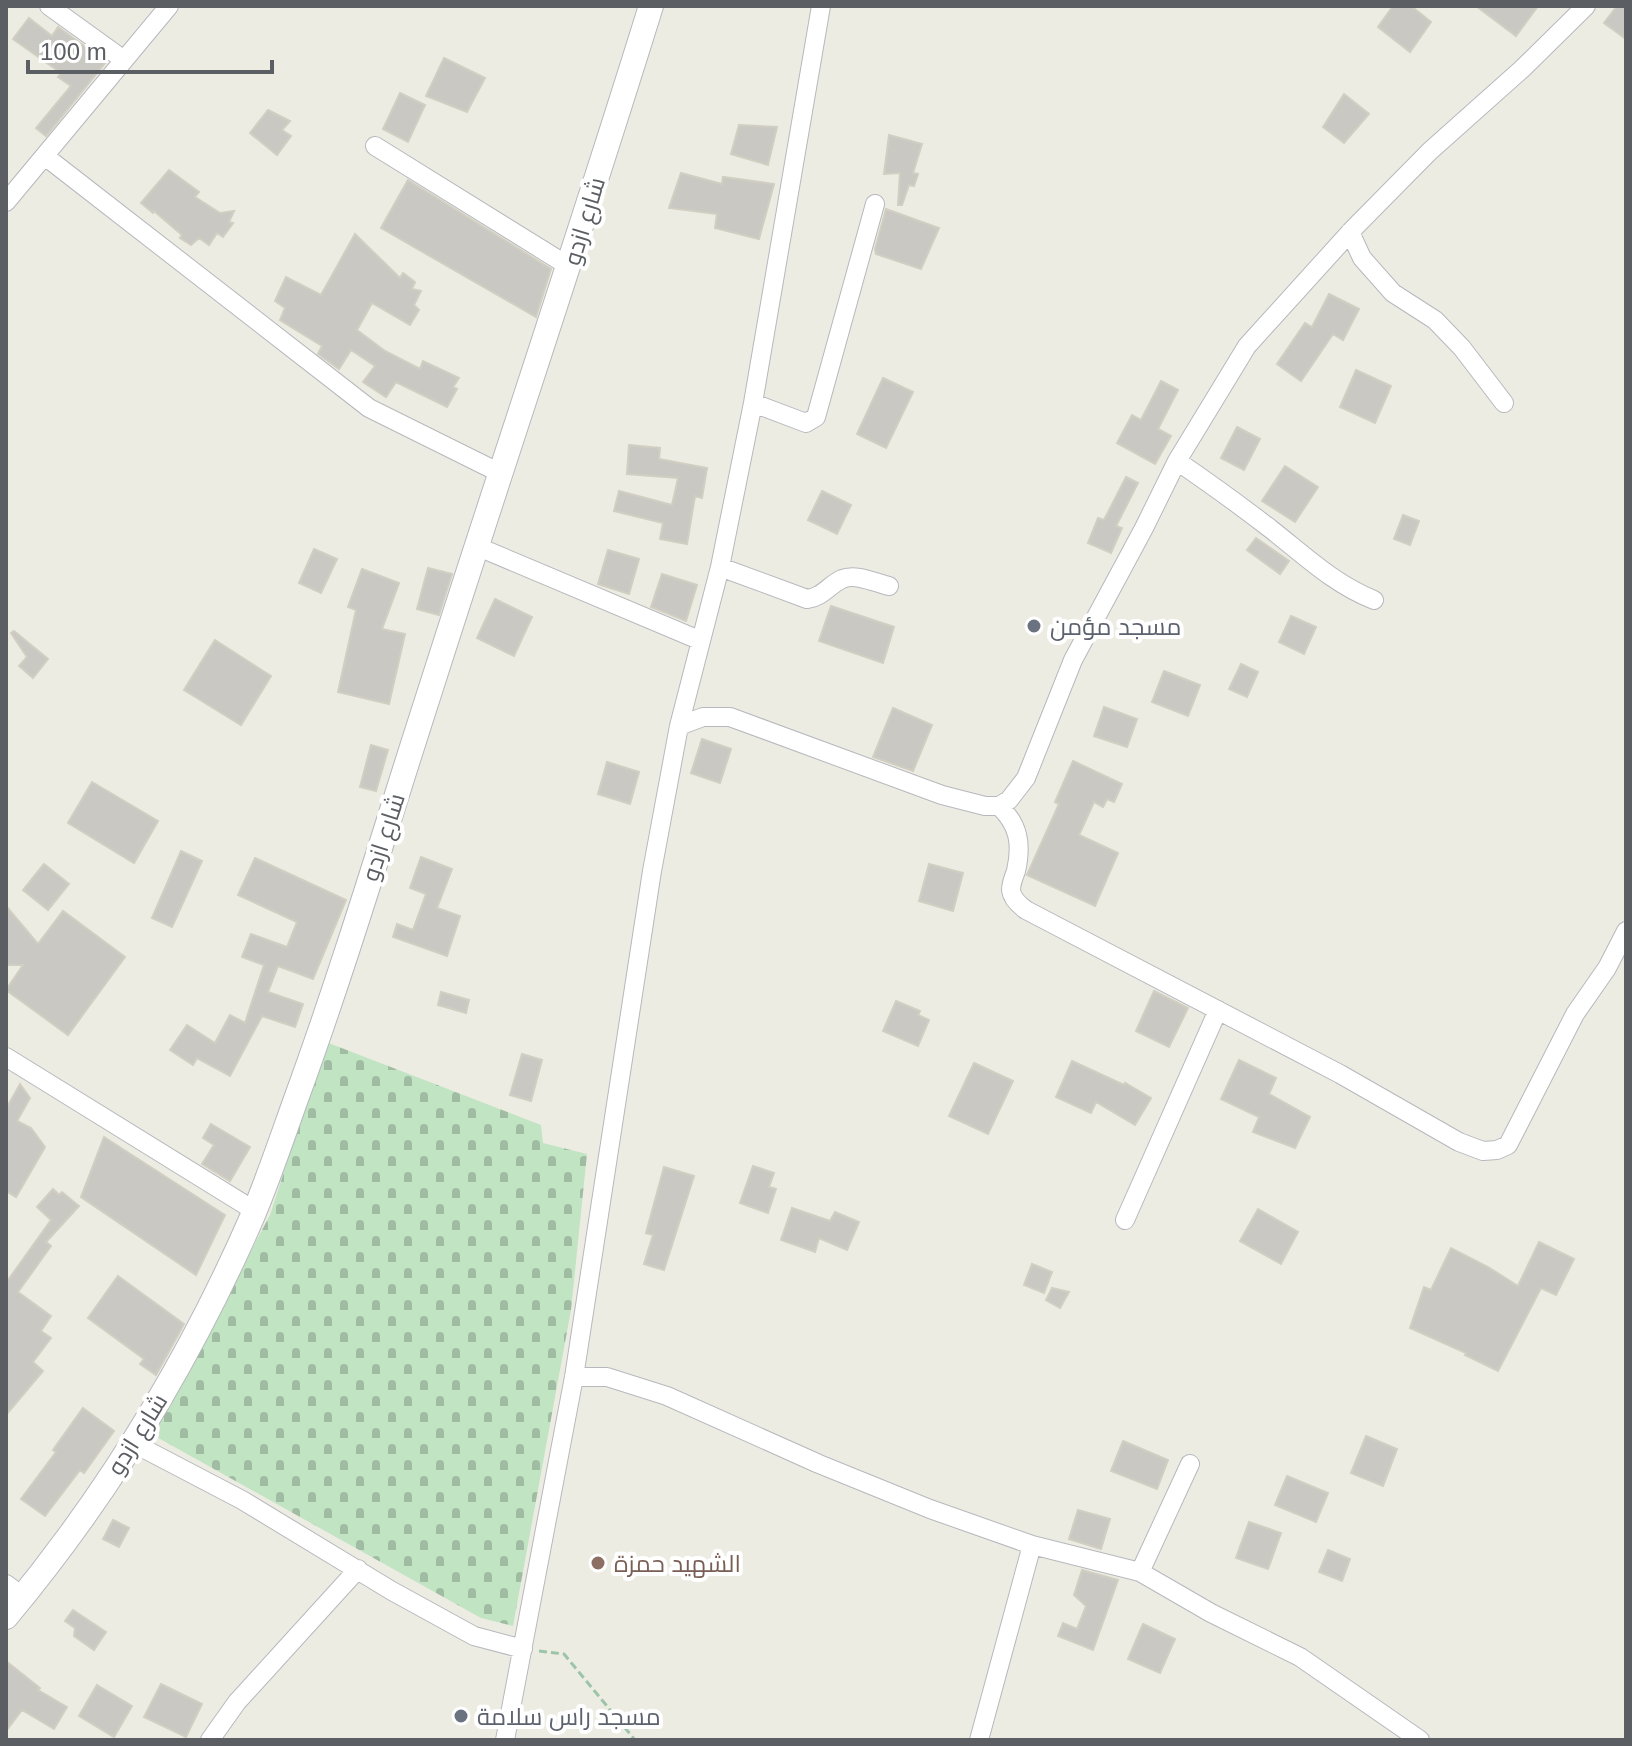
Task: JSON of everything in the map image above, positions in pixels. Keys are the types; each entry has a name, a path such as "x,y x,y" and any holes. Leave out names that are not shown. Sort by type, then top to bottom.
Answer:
{"street":[{"path":"49,6 124,60"},
{"path":"10,191 46,157 169,6"},
{"name":"شارع ازدو","path":"6,1617 14,1591 82,1520 133,1443 199,1326 255,1211 320,1031 476,546 570,267 651,6"},
{"path":"505,1740 574,1377 633,986 679,726 720,567 753,403 821,6"},
{"path":"679,726 703,717 730,717 942,795 985,806 999,806 1009,800 1026,778 1073,660 1177,461 1247,346 1350,232 1430,151 1522,69 1586,6"},
{"path":"375,146 570,267"},
{"path":"46,157 369,408 500,473"},
{"path":"753,403 806,423 816,417 875,204"},
{"path":"1350,232 1362,258 1393,293 1435,320 1462,348 1504,403"},
{"path":"1177,461 1272,530 1322,572 1354,592 1374,600"},
{"path":"476,546 699,640"},
{"path":"720,567 807,599 817,598 842,579 855,577 889,586"},
{"path":"999,806 1018,832 1020,848 1011,890 1016,902 1026,910 1340,1074 1459,1142 1483,1151 1508,1145 1575,1014 1607,968 1626,931"},
{"path":"1125,1220 1218,1010"},
{"path":"6,1057 255,1211"},
{"path":"574,1377 607,1377 667,1396 819,1464 930,1509 1032,1545 1140,1572 1211,1613 1300,1657 1420,1740"},
{"path":"133,1443 242,1500 474,1636 523,1649"},
{"path":"1140,1572 1190,1464"},
{"path":"979,1740 1032,1545"},
{"path":"210,1740 237,1702 358,1569"}],"path":[{"path":"523,1649 564,1654 635,1740"}],"green space":[{"path":"326,1042 541,1125 543,1143 587,1154 571,1310 513,1626 481,1618 153,1435 270,1215"}],"building":[{"path":"1393,6 1411,6 1431,22 1410,52 1378,27"},
{"path":"1476,6 1538,6 1516,36"},
{"path":"1617,6 1626,6 1626,39 1604,23"},
{"path":"29,18 52,36 58,27 106,62 46,136 36,128 71,86 58,77 61,73 13,39"},
{"path":"444,58 485,78 467,112 426,96"},
{"path":"400,93 425,105 408,142 383,129"},
{"path":"1344,94 1369,114 1344,143 1323,127"},
{"path":"268,110 290,121 282,130 291,136 277,155 250,133"},
{"path":"739,125 777,127 768,165 731,154"},
{"path":"889,135 922,144 913,173 918,174 914,186 909,185 902,205 898,205 900,173 884,174"},
{"path":"169,170 199,192 195,197 220,213 234,211 229,222 233,223 223,237 217,233 209,245 199,238 191,245 141,203"},
{"path":"681,173 722,184 723,177 774,184 759,239 715,228 717,214 669,208"},
{"path":"408,180 551,269 536,317 381,228"},
{"path":"886,209 939,228 921,269 876,254"},
{"path":"355,234 400,278 403,273 415,282 412,289 421,291 414,305 419,310 410,325 372,303 357,330 385,351 420,369 423,361 459,378 447,407 396,382 386,397 363,382 375,366 351,350 339,369 318,354 322,346 280,320 285,308 275,301 286,277 321,295"},
{"path":"1329,294 1359,309 1343,340 1333,334 1301,381 1277,364 1305,323 1312,327"},
{"path":"1356,370 1391,386 1375,423 1340,407"},
{"path":"883,378 913,392 886,448 857,434"},
{"path":"1161,381 1178,390 1158,429 1171,436 1155,464 1117,443 1132,415 1141,420"},
{"path":"1237,427 1260,439 1244,470 1221,458"},
{"path":"629,445 660,448 659,459 707,468 702,498 695,496 687,544 660,539 663,523 614,511 619,491 672,505 678,478 627,474"},
{"path":"1285,466 1318,487 1295,522 1262,501"},
{"path":"1126,477 1138,483 1116,526 1122,528 1111,553 1088,543 1098,518 1104,520"},
{"path":"822,491 851,505 837,534 808,520"},
{"path":"1403,515 1419,521 1410,545 1394,539"},
{"path":"1256,538 1289,561 1280,574 1247,550"},
{"path":"314,549 337,559 321,593 299,583"},
{"path":"608,550 639,559 629,594 598,584"},
{"path":"428,568 452,574 439,615 417,609"},
{"path":"362,569 399,583 382,629 405,634 389,704 338,692 356,610 348,607"},
{"path":"662,574 697,585 686,621 651,607"},
{"path":"495,599 532,617 514,656 477,638"},
{"path":"831,606 894,627 883,663 819,641"},
{"path":"1291,616 1316,627 1304,654 1279,642"},
{"path":"14,631 48,659 33,678 19,666 27,657 11,633"},
{"path":"215,640 271,676 241,725 184,690"},
{"path":"1241,664 1258,672 1247,697 1229,689"},
{"path":"1164,671 1200,685 1188,716 1152,702"},
{"path":"1104,707 1137,719 1127,747 1094,736"},
{"path":"893,708 932,725 913,771 873,757"},
{"path":"702,739 731,749 720,783 691,773"},
{"path":"371,745 388,750 376,791 360,787"},
{"path":"1073,761 1122,784 1114,802 1107,799 1103,807 1094,802 1079,835 1118,853 1095,906 1027,875 1059,804 1055,802"},
{"path":"607,762 639,772 630,804 598,794"},
{"path":"92,782 158,821 134,863 68,823"},
{"path":"181,851 202,861 172,927 152,918"},
{"path":"421,857 452,869 437,908 460,916 447,956 393,937 397,924 413,930 426,894 410,888"},
{"path":"255,858 346,900 313,979 278,966 268,992 303,1004 295,1027 262,1016 230,1076 197,1058 193,1065 170,1050 187,1025 215,1043 230,1015 245,1023 264,965 242,957 251,934 287,947 297,922 238,895"},
{"path":"44,864 69,884 48,910 23,890"},
{"path":"929,864 963,873 953,911 919,901"},
{"path":"6,906 38,944 63,911 125,957 68,1035 6,990 23,965 6,965"},
{"path":"1154,991 1188,1008 1169,1047 1136,1031"},
{"path":"441,992 469,1000 466,1013 438,1005"},
{"path":"896,1001 920,1011 918,1015 929,1020 918,1046 883,1031"},
{"path":"522,1054 542,1060 531,1101 510,1095"},
{"path":"1239,1060 1276,1078 1269,1094 1310,1117 1295,1148 1253,1132 1259,1117 1221,1099"},
{"path":"1072,1061 1125,1083 1151,1098 1135,1125 1096,1102 1091,1113 1056,1097"},
{"path":"974,1063 1013,1081 988,1134 949,1116"},
{"path":"20,1084 30,1098 17,1121 31,1128 45,1147 16,1197 6,1191 6,1109"},
{"path":"211,1124 250,1147 230,1181 202,1164 214,1145 203,1138"},
{"path":"104,1137 225,1215 196,1275 81,1197"},
{"path":"753,1166 774,1173 769,1187 776,1189 768,1213 740,1203"},
{"path":"664,1167 694,1176 664,1270 644,1264 653,1235 646,1233"},
{"path":"53,1189 59,1195 62,1192 79,1206 46,1242 51,1246 18,1292 51,1316 41,1331 51,1338 33,1362 43,1371 6,1415 6,1283 51,1220 37,1207"},
{"path":"792,1208 830,1221 835,1212 859,1222 847,1250 819,1238 815,1252 781,1240"},
{"path":"1258,1209 1298,1232 1281,1264 1240,1241"},
{"path":"1539,1242 1574,1259 1556,1295 1541,1288 1498,1371 1410,1328 1424,1287 1431,1290 1451,1248 1518,1286"},
{"path":"1032,1264 1052,1272 1044,1293 1024,1285"},
{"path":"118,1276 184,1324 156,1375 140,1364 144,1359 88,1318"},
{"path":"1052,1288 1069,1292 1060,1308 1046,1300"},
{"path":"83,1408 114,1431 84,1473 80,1470 45,1516 21,1499 56,1452 53,1450"},
{"path":"1366,1436 1397,1449 1383,1486 1351,1473"},
{"path":"1123,1441 1168,1460 1157,1489 1111,1471"},
{"path":"1287,1476 1328,1493 1316,1522 1275,1505"},
{"path":"1078,1510 1110,1519 1101,1549 1069,1539"},
{"path":"113,1520 129,1528 119,1547 103,1539"},
{"path":"1249,1522 1281,1533 1268,1569 1236,1558"},
{"path":"1328,1550 1350,1559 1342,1581 1319,1572"},
{"path":"1082,1570 1118,1580 1093,1650 1058,1636 1063,1623 1077,1629 1086,1606 1074,1595"},
{"path":"73,1610 106,1632 94,1650 74,1636 75,1628 65,1621"},
{"path":"1143,1624 1175,1639 1160,1673 1128,1659"},
{"path":"6,1661 40,1688 38,1690 67,1707 54,1729 22,1710 6,1731"},
{"path":"161,1684 202,1704 186,1737 144,1717"},
{"path":"97,1685 132,1706 114,1737 79,1716"}],"place":[{"name":"مسجد مؤمن","path":"1034,626"},
{"name":"الشهيد حمزة","path":"598,1563"},
{"name":"مسجد راس سلامة","path":"461,1716"}]}
